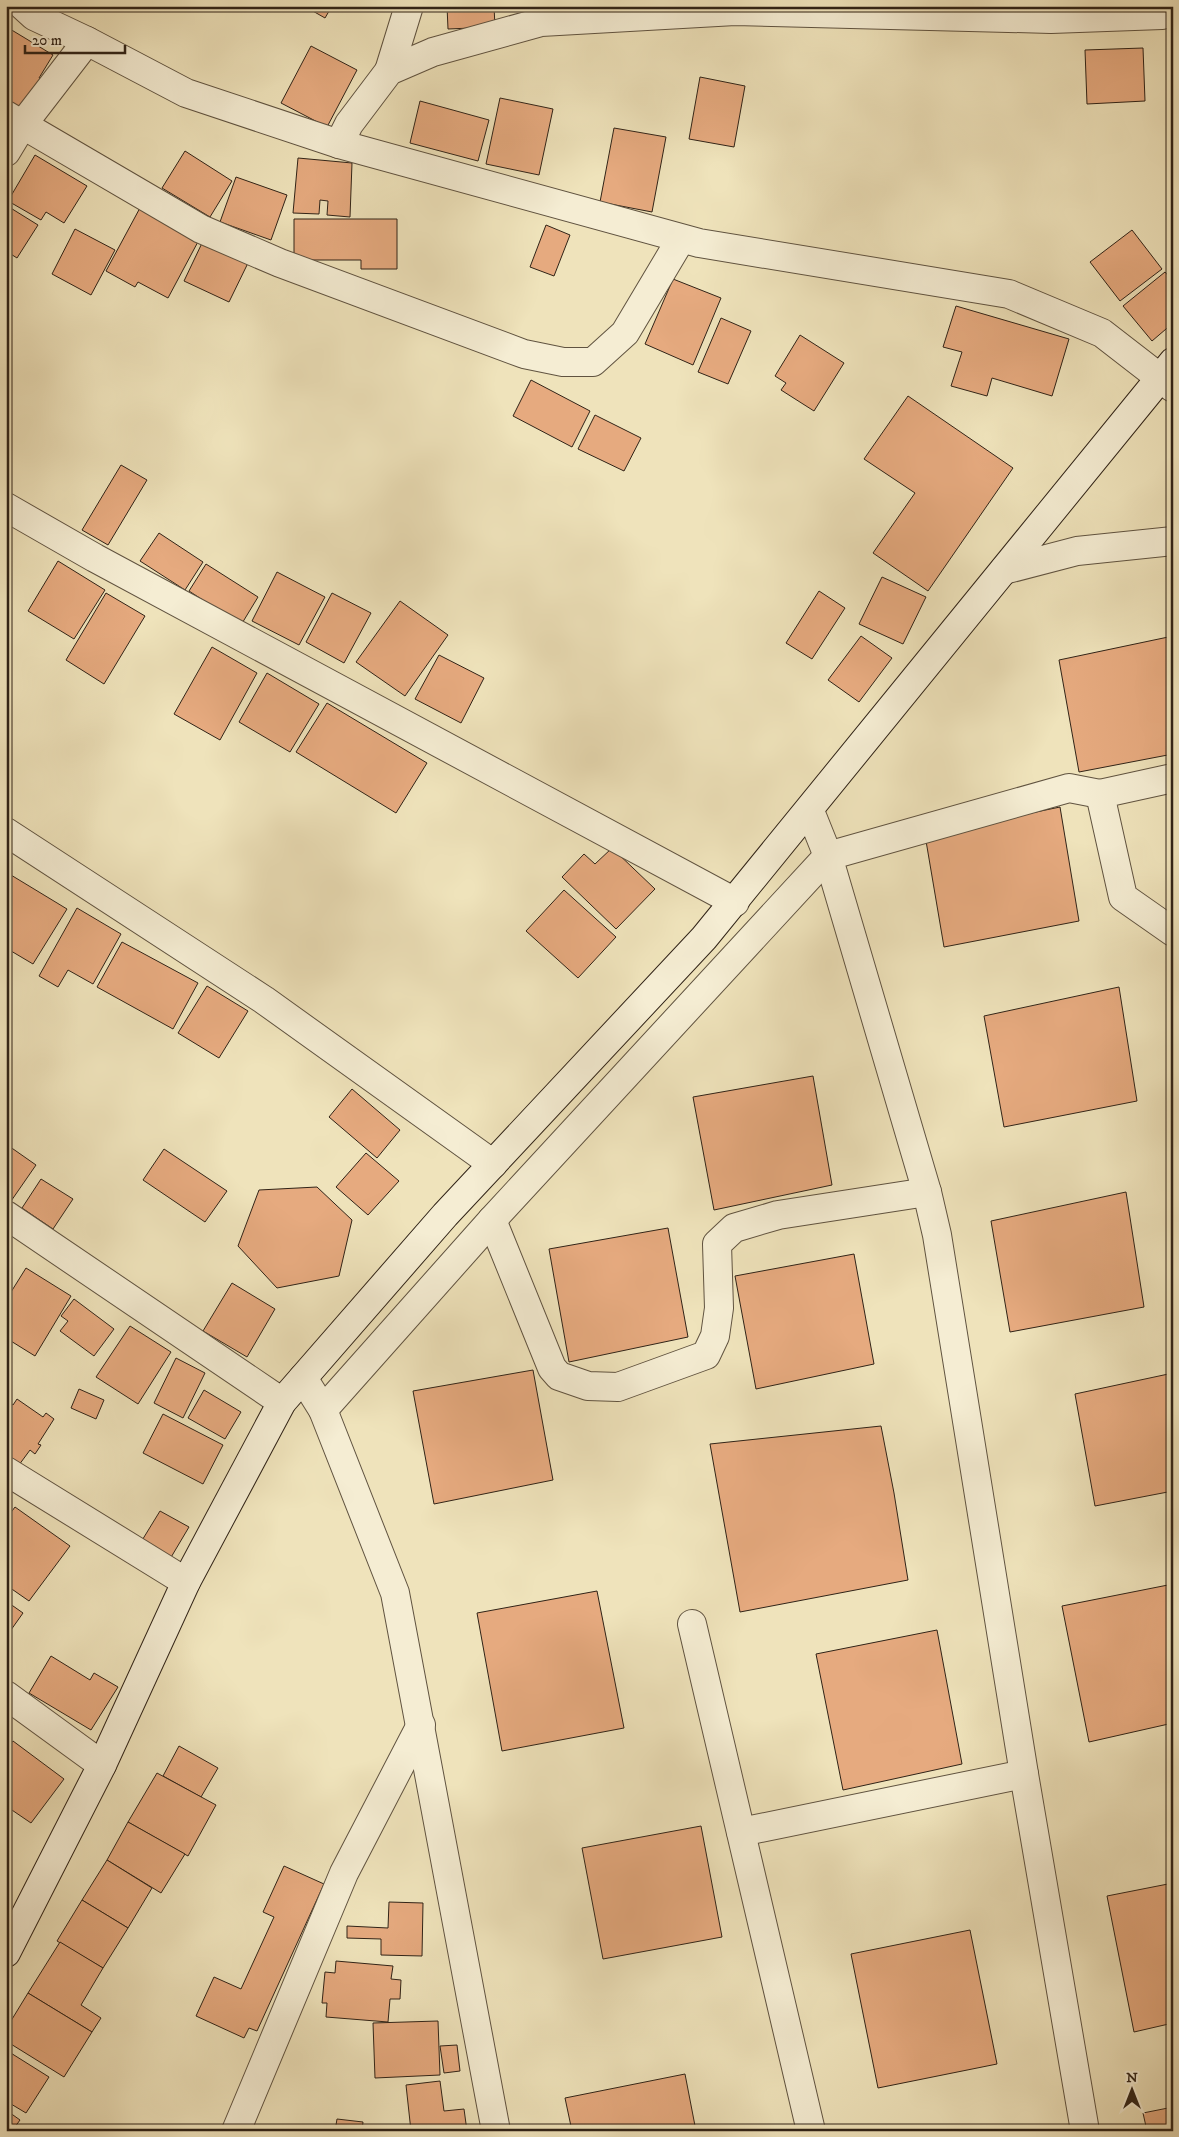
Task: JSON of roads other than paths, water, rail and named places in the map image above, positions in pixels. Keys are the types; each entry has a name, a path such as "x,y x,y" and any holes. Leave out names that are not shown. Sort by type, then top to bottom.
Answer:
{"street":[{"path":"339,144 348,124 389,71 409,6"},
{"path":"6,1953 102,1765 186,1582 282,1402 445,1215 704,938 1004,570 1168,376 1102,333 1009,294 682,239 339,144 186,93 33,9"},
{"path":"389,71 433,52 541,22 735,11 1051,19 1162,15 1173,10"},
{"path":"6,152 14,120 88,40"},
{"path":"14,120 210,233 280,263 524,354 563,362 594,362 625,333 682,239"},
{"path":"6,507 122,572 735,902"},
{"path":"1004,570 1077,551 1173,541"},
{"path":"323,1410 492,1220 828,856 1069,788 1100,794 1173,778"},
{"path":"1100,794 1123,897 1173,932"},
{"path":"810,810 828,856 927,1192 937,1234 1024,1774 1085,2131"},
{"path":"6,832 264,1000 493,1164"},
{"path":"492,1220 552,1368 560,1376 588,1386 618,1387 706,1355 715,1336 718,1308 717,1244 734,1228 778,1215 927,1192"},
{"path":"6,1214 282,1402"},
{"path":"303,1378 323,1410 395,1593 496,2131"},
{"path":"6,1471 186,1582"},
{"path":"692,1624 811,2131"},
{"path":"6,1695 102,1765"},
{"path":"236,2131 344,1873 421,1725"},
{"path":"741,1832 1024,1774"}]}
